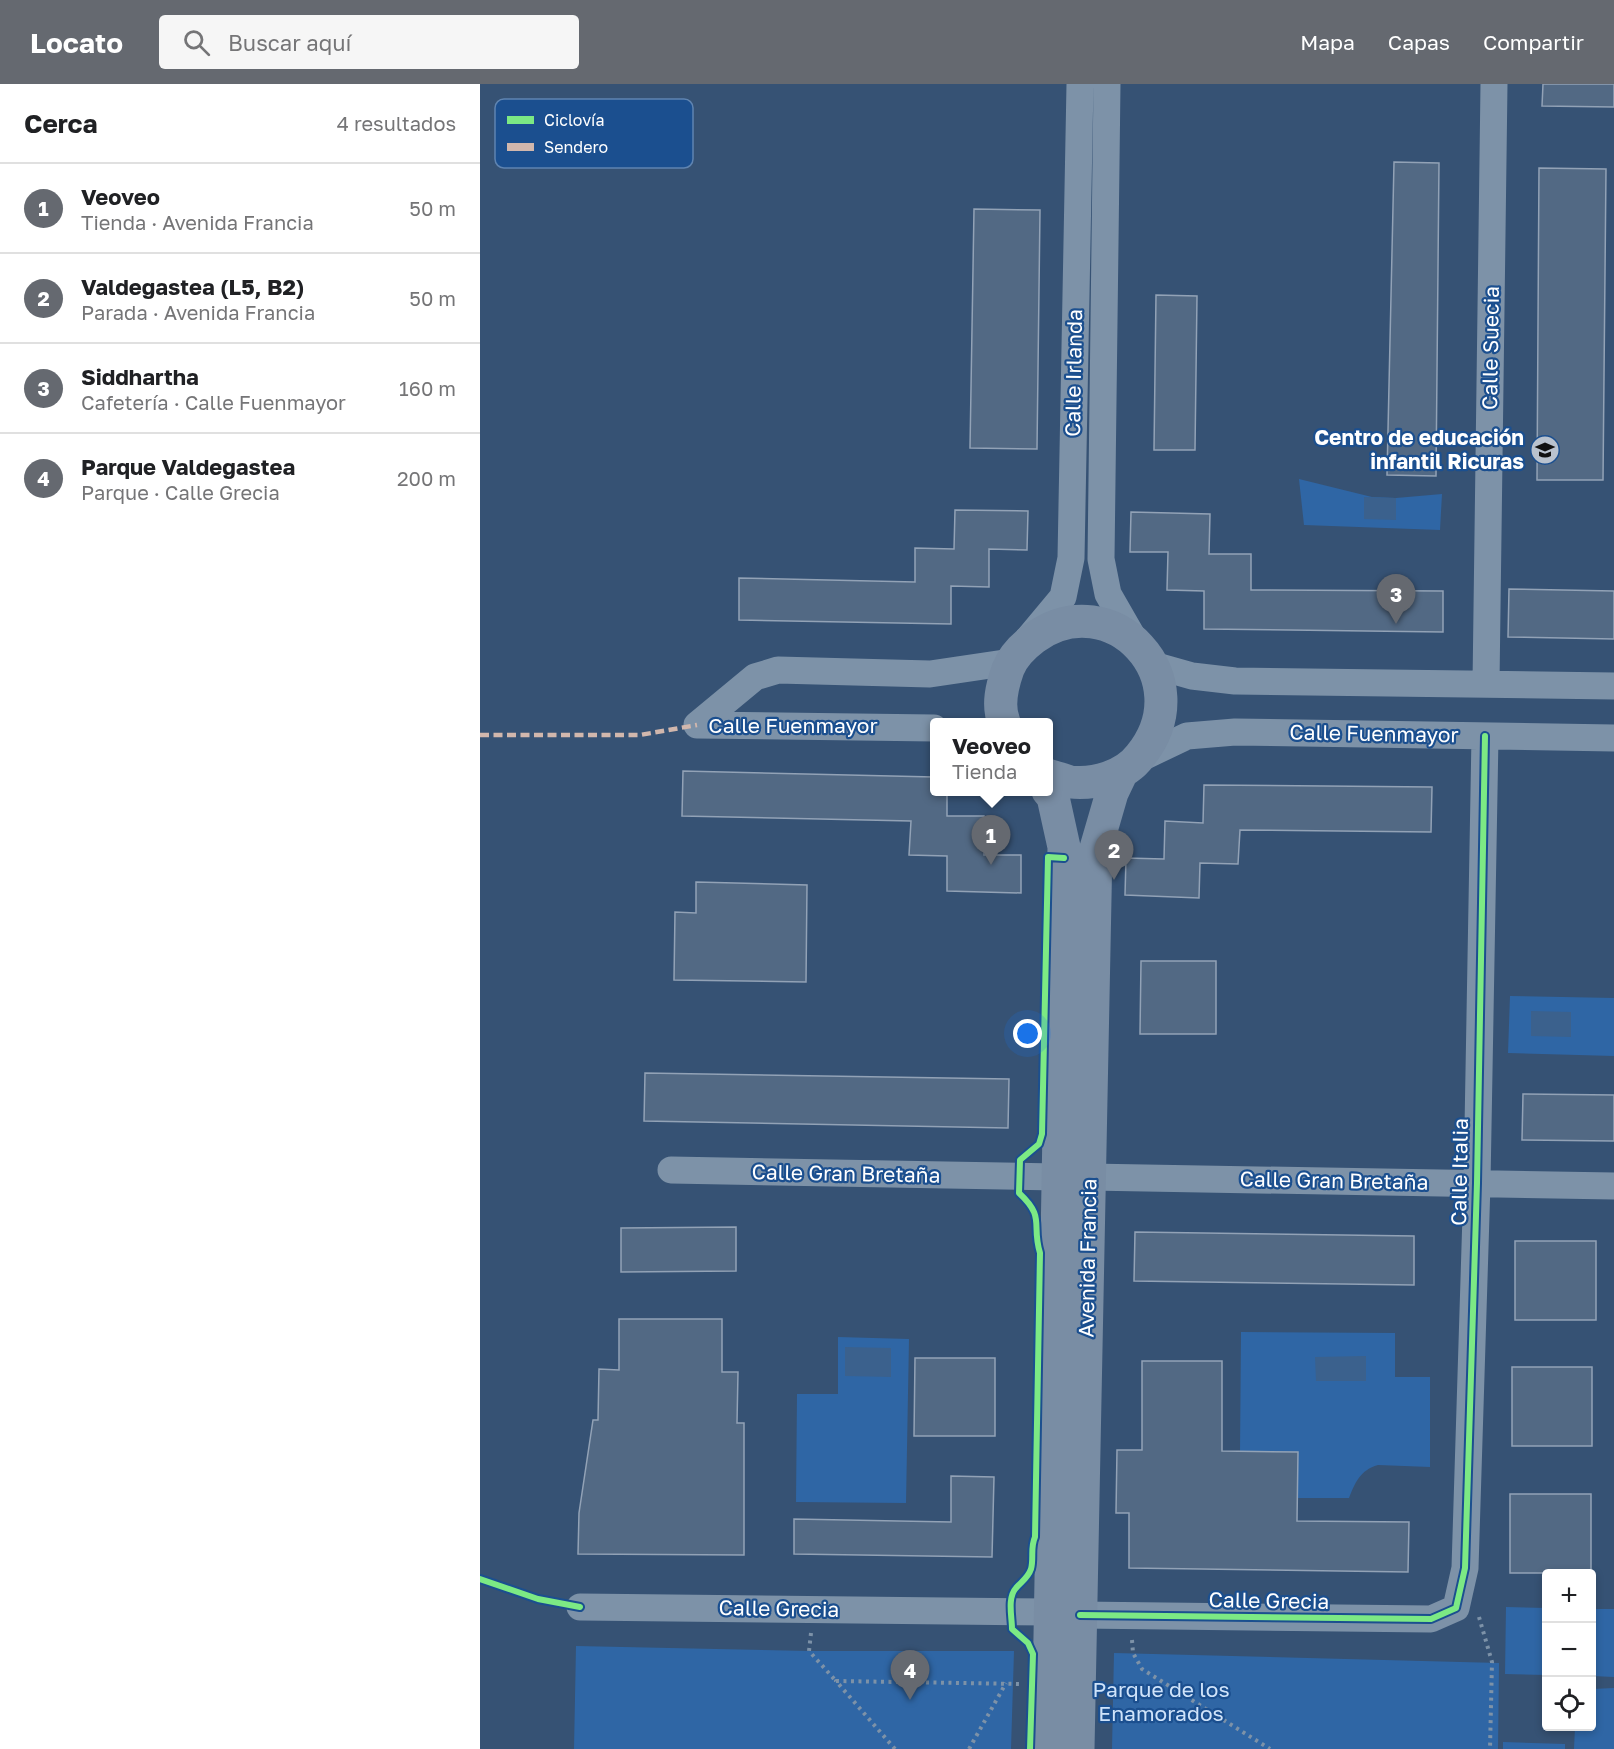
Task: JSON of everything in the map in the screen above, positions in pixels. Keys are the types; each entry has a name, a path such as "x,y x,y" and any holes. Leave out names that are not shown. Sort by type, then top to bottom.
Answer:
{"main road":[{"path":"1002,718 1001,689 1017,654 1047,628 1077,621 1108,626 1144,653"},
{"name":"Avenida Francia","path":"1078,1749 1066,1614 1074,1177 1096,848 1112,793 1130,765 1154,738 1161,714 1161,689 1144,653"},
{"path":"1053,777 1071,782 1097,781 1130,765"},
{"name":"Avenida Francia","path":"1052,796 1064,847 1074,1177"},
{"name":"Avenida Francia","path":"1048,1749 1066,1614"}],"street":[{"name":"Calle Irlanda","path":"1017,654 1063,597 1071,558 1080,84"},
{"name":"Calle Irlanda","path":"1107,84 1101,559 1108,594 1144,653"},
{"name":"Calle Suecia","path":"1486,684 1494,84"},
{"path":"1144,653 1192,676 1235,681 1614,686"},
{"name":"Calle Fuenmayor","path":"930,728 697,725 755,677 778,670 930,674 1017,654"},
{"name":"Calle Fuenmayor","path":"1130,765 1187,736 1235,732 1614,738"},
{"name":"Calle Italia","path":"1466,1609 1464,1568 1477,1183 1485,736"},
{"name":"Calle Gran Bretaña","path":"671,1170 1614,1186"},
{"name":"Calle Grecia","path":"580,1606 1431,1619 1466,1609"}],"path":[{"path":"1466,1609 1492,1662 1490,1749"},
{"path":"814,1610 809,1652 895,1749"},
{"path":"1132,1615 1133,1653 1142,1669 1270,1749"},
{"path":"836,1681 1006,1683 969,1749"}],"green space":[{"path":"1299,479 1372,497 1396,498 1442,494 1440,530 1304,525"},
{"path":"1510,996 1614,998 1614,1056 1508,1053"},
{"path":"1241,1332 1395,1333 1395,1377 1430,1377 1430,1467 1378,1465 1362,1474 1349,1498 1297,1498 1240,1452"},
{"path":"838,1337 909,1339 906,1503 796,1502 797,1394 838,1394"},
{"path":"1506,1607 1542,1608 1542,1675 1505,1674"},
{"path":"1596,1609 1614,1609 1614,1677 1596,1676"},
{"path":"576,1646 809,1651 1014,1651 1011,1749 574,1749"},
{"name":"Parque de los Enamorados","path":"1114,1653 1499,1663 1498,1749 1112,1749"},
{"path":"1614,1688 1614,1749 1574,1749 1575,1731 1596,1731 1596,1689"},
{"path":"1503,1742 1565,1744 1565,1749 1503,1749"}],"shaded area":[{"path":"1364,497 1396,498 1396,520 1364,519"},
{"path":"1531,1011 1571,1012 1571,1037 1531,1036"},
{"path":"845,1347 891,1348 891,1377 845,1376"},
{"path":"1366,1356 1366,1381 1316,1381 1315,1357"}],"building":[{"path":"1543,84 1614,84 1614,107 1542,106"},
{"path":"1394,162 1439,163 1436,476 1387,475"},
{"path":"1539,168 1606,169 1603,480 1537,480"},
{"path":"974,209 1040,210 1037,449 970,448"},
{"path":"1156,295 1197,296 1195,450 1154,450"},
{"path":"955,510 1028,511 1027,550 989,549 989,587 951,586 951,624 739,620 739,578 915,582 915,548 954,549"},
{"path":"1131,512 1210,514 1209,554 1251,554 1251,590 1443,591 1443,632 1204,629 1204,591 1167,590 1168,552 1130,552"},
{"path":"1509,589 1614,591 1614,639 1508,637"},
{"path":"683,771 930,777 930,796 947,796 947,816 984,816 984,855 1021,855 1021,893 947,891 947,856 909,855 911,821 682,816"},
{"path":"1204,785 1432,787 1431,832 1240,830 1238,864 1200,863 1199,898 1125,895 1126,858 1164,859 1165,821 1203,823"},
{"path":"696,882 807,885 806,982 674,980 675,912 696,913"},
{"path":"1141,961 1216,961 1216,1034 1140,1034"},
{"path":"645,1073 1009,1079 1008,1128 644,1121"},
{"path":"1523,1094 1614,1095 1614,1141 1522,1140"},
{"path":"736,1227 736,1271 621,1272 621,1228"},
{"path":"1135,1232 1414,1236 1414,1285 1134,1281"},
{"path":"1515,1241 1596,1241 1596,1320 1515,1320"},
{"path":"619,1319 722,1319 722,1372 738,1372 737,1423 744,1423 744,1555 578,1554 579,1513 593,1420 598,1420 599,1369 619,1370"},
{"path":"915,1358 995,1358 995,1436 914,1436"},
{"path":"1142,1361 1222,1361 1222,1451 1298,1452 1297,1521 1409,1522 1408,1572 1129,1568 1129,1513 1116,1513 1117,1450 1142,1450"},
{"path":"1512,1367 1592,1367 1592,1446 1512,1446"},
{"path":"951,1476 994,1477 992,1557 794,1554 794,1519 951,1522"},
{"path":"1510,1494 1591,1494 1591,1569 1542,1569 1542,1573 1510,1573"}],"marked path":[{"path":"480,735 640,735 697,725"}],"cycle path":[{"path":"1080,1615 1431,1619 1456,1608 1465,1568 1477,1183 1485,736"},
{"path":"1030,1749 1033,1654 1028,1643 1012,1629 1011,1608 1013,1592 1031,1569 1035,1537 1040,1253 1035,1215 1019,1193 1020,1160 1039,1144 1042,1134 1048,857 1064,858"},
{"path":"480,1579 538,1599 580,1607"}],"place":[{"name":"Centro de educación infantil Ricuras","path":"1545,450"},
{"name":"Siddhartha","path":"1396,624"},
{"name":"Veoveo","path":"991,865"},
{"name":"Valdegastea (L5, B2)","path":"1114,880"},
{"name":"Parque Valdegastea","path":"910,1700"}]}
